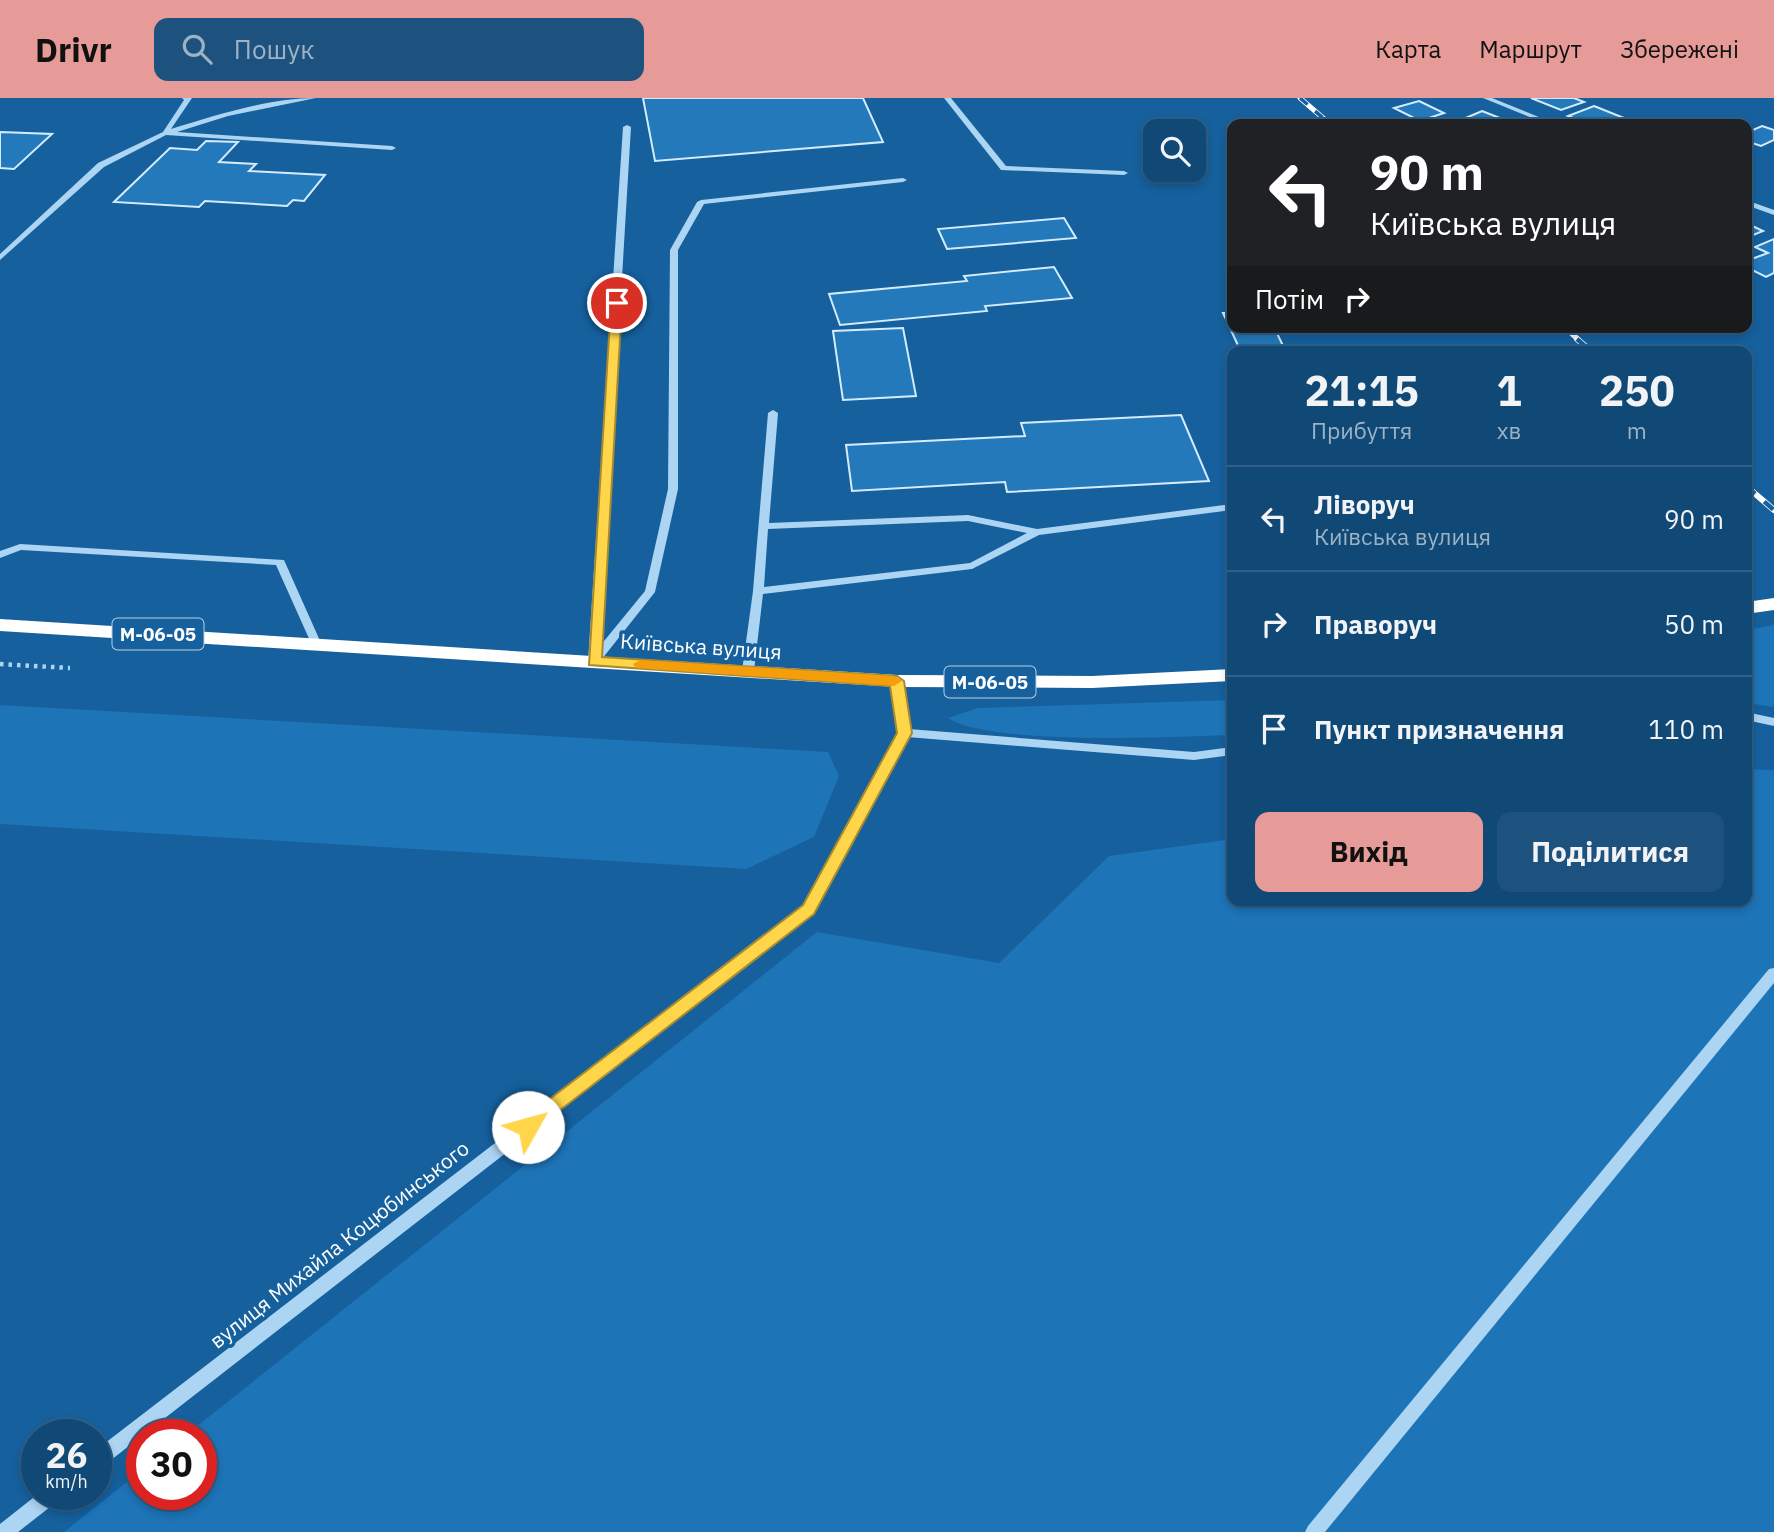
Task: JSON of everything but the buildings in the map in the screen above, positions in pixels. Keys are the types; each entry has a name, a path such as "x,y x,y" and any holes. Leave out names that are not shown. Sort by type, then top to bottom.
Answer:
{"highway":[{"path":"1752,607 1774,604"},
{"name":"Київська вулиця","path":"0,625 897,681 1092,682 1227,675"}],"street":[{"path":"0,258 101,165 165,132 227,114 313,98"},
{"path":"947,98 1004,168 1124,173"},
{"path":"1486,98 1540,119"},
{"path":"594,661 627,127"},
{"path":"594,661 650,592 673,489 674,250 701,202 902,180"},
{"path":"1752,204 1774,213"},
{"path":"748,671 758,591 773,413"},
{"path":"763,526 968,518 1037,532 1227,508"},
{"path":"758,591 972,566 1037,532"},
{"path":"0,555 20,547 280,562 316,643"},
{"path":"897,681 904,733 1194,756 1227,752"},
{"path":"1752,717 1774,722"},
{"name":"вулиця Михайла Коцюбинського","path":"112,1449 808,910 904,733"},
{"path":"1314,1532 1774,973"},
{"path":"4,1532 32,1510"}],"lane":[{"path":"165,132 188,98"},
{"path":"165,132 392,148"}],"path":[{"path":"0,663 70,668"}],"shaded area":[{"path":"1774,625 1774,707 1752,704 1752,629"},
{"path":"1227,700 1227,735 1128,738 1041,736 970,727 948,718 978,708"},
{"path":"0,705 828,752 839,776 814,837 746,869 0,824"},
{"path":"1752,769 1774,770 1774,1532 64,1532 92,1510 112,1510 112,1494 126,1483 126,1510 217,1510 217,1419 206,1419 817,932 999,963 1109,856 1227,840 1227,906 1752,906"}],"railway":[{"path":"1300,98 1324,119"},
{"path":"1571,333 1579,340"},
{"path":"1577,339 1585,346"},
{"path":"1752,491 1774,510"}],"slow traffic":[{"path":"641,664 894,681"}],"route":[{"path":"528,1127 808,910 904,733 897,681 594,661 617,303"}]}
